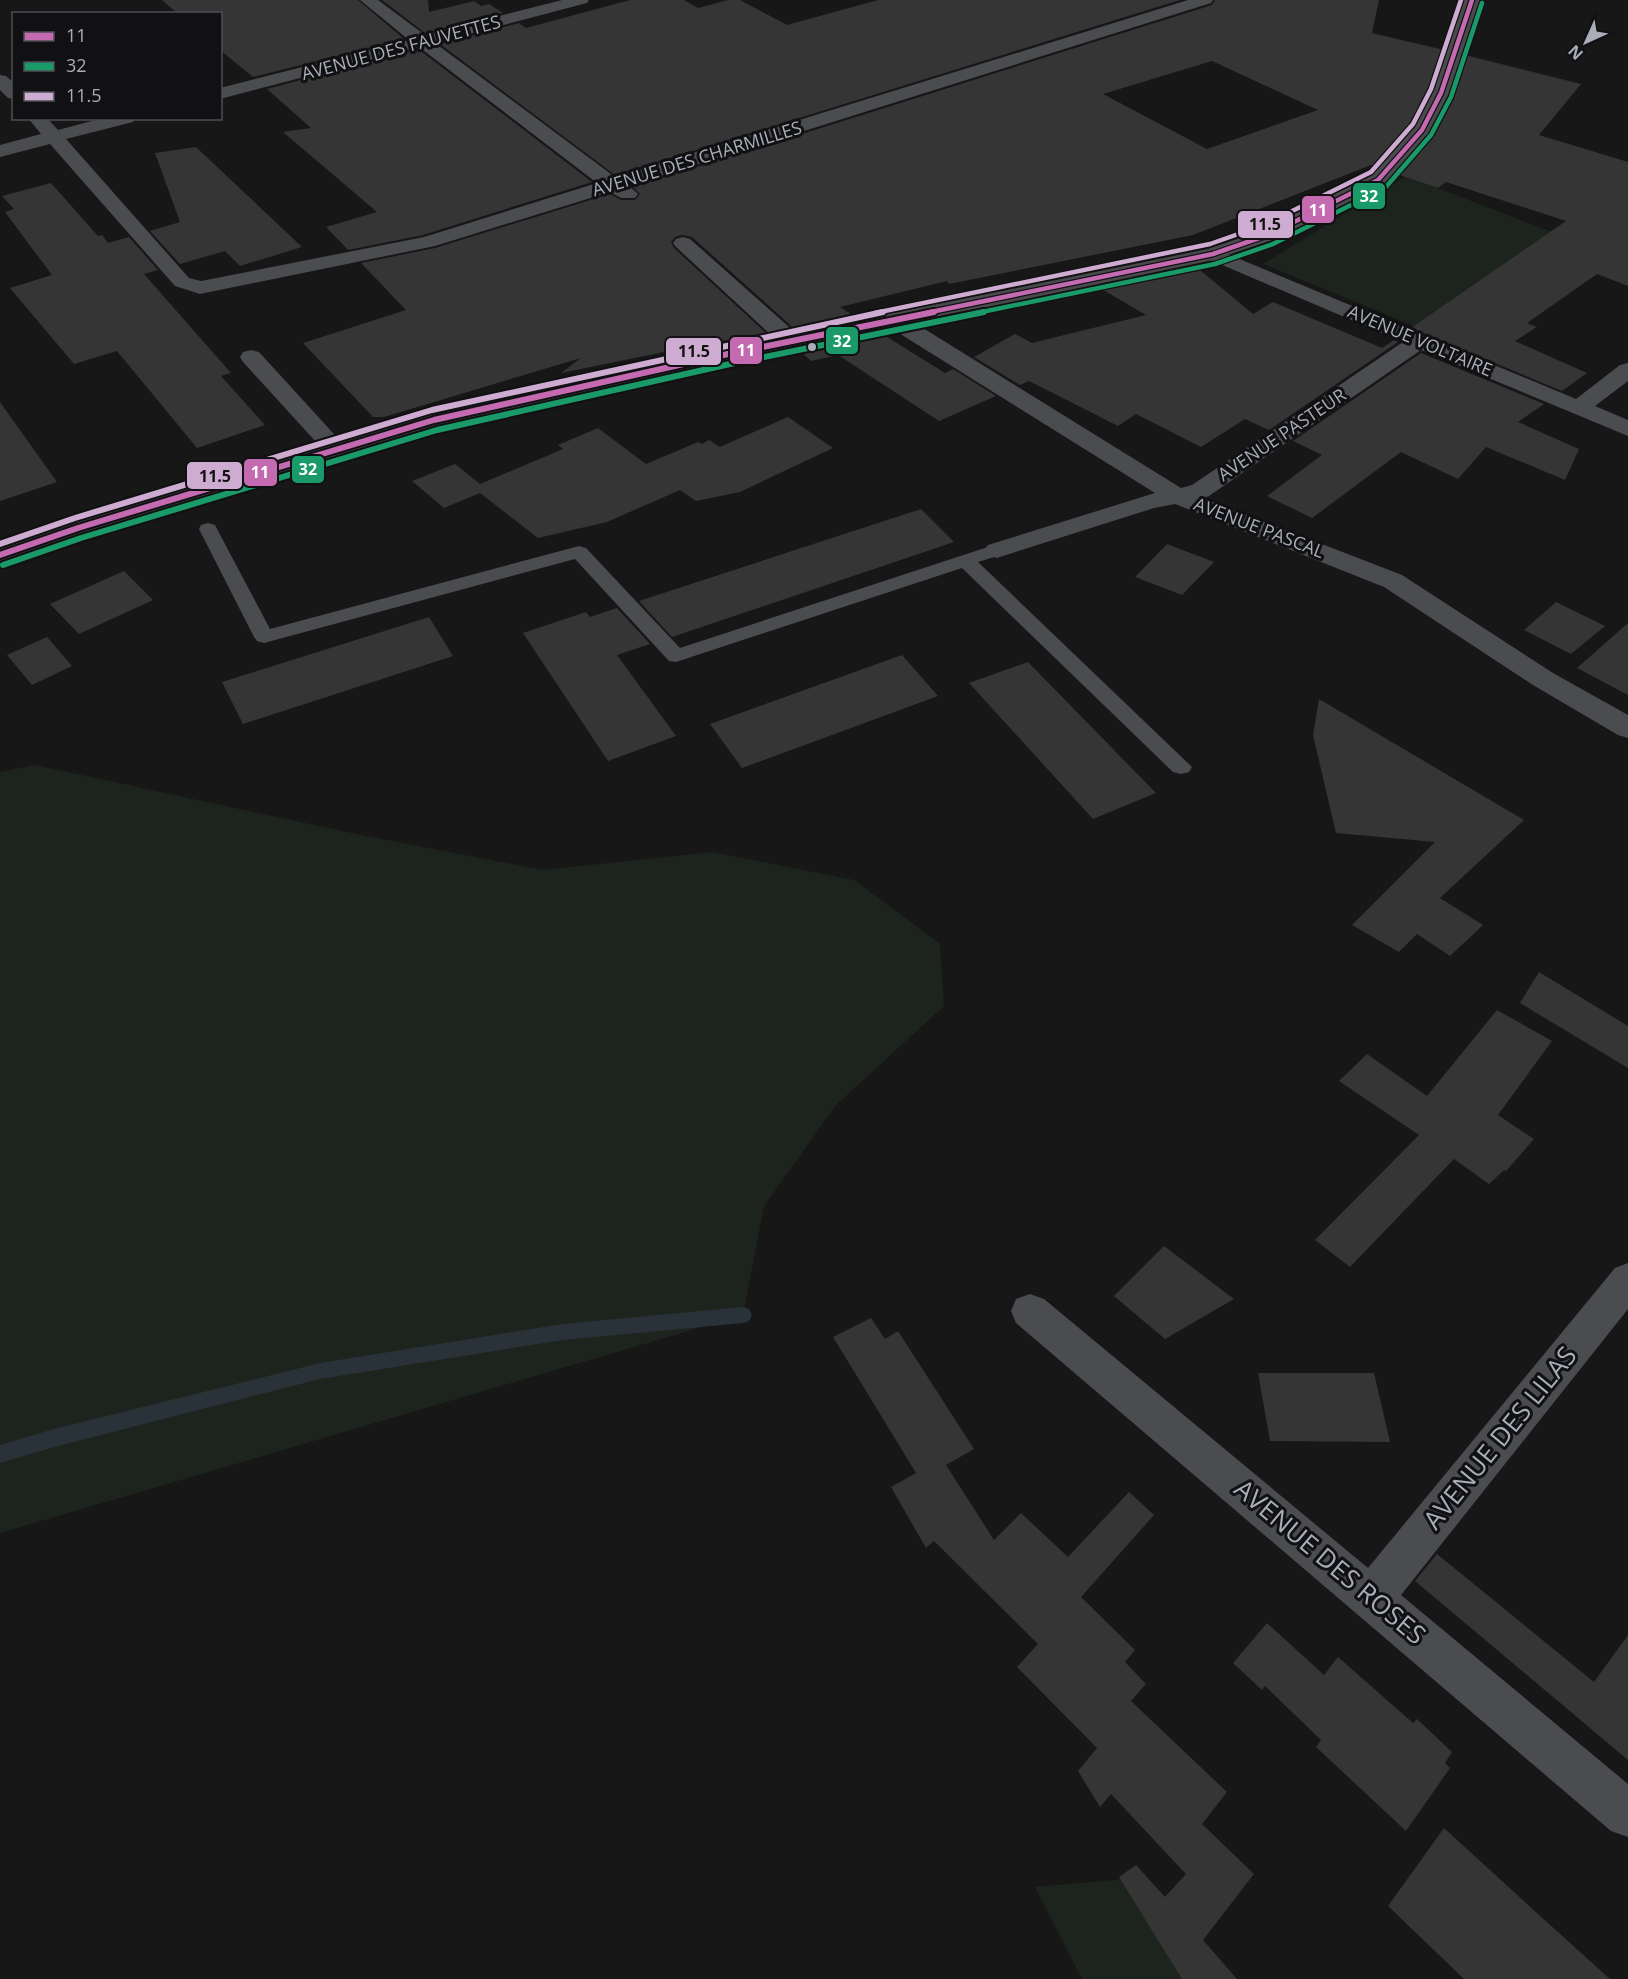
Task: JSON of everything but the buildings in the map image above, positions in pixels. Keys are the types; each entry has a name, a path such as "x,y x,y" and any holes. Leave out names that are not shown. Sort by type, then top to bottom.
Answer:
{"street":[{"path":"368,0 621,191"},
{"name":"AVENUE DES FAUVETTES","path":"222,93 581,0"},
{"name":"AVENUE DES CHARMILLES","path":"55,137 182,282 200,288 428,242 621,191 1205,0"},
{"path":"0,555 78,528 434,420 788,342 1213,254 1268,235 1378,180 1422,130 1441,93 1472,0"},
{"path":"0,80 12,92"},
{"path":"39,120 55,137"},
{"path":"0,151 119,120"},
{"path":"683,243 780,331 788,342"},
{"name":"AVENUE VOLTAIRE","path":"1213,254 1628,429"},
{"name":"AVENUE PASCAL","path":"894,321 1177,496 1393,581 1543,679 1628,728"},
{"name":"AVENUE PASTEUR","path":"997,550 1148,502 1200,491 1419,341"},
{"path":"251,357 335,449"},
{"path":"1578,408 1628,370"},
{"name":"AVENUE DES LILAS","path":"1372,1597 1628,1280"},
{"name":"AVENUE DES ROSES","path":"1030,1311 1628,1814"}],"lane":[{"path":"208,529 264,637 579,552 676,656 997,550"},
{"path":"966,561 1181,767"}],"shaded area":[{"path":"1406,176 1552,232 1414,326 1263,264"},
{"path":"35,765 361,835 543,870 712,852 854,880 940,944 944,1006 836,1105 764,1206 743,1315 0,1533 0,772"},
{"path":"1137,1878 1189,1979 1082,1979 1035,1887"}],"waterway":[{"path":"0,1454 54,1438 320,1371 563,1332 743,1315"}],"transit line":[{"name":"11.5","path":"0,544 75,518 432,410 726,344 1210,244 1264,225 1371,172 1413,124 1431,89 1461,0"},
{"name":"11","path":"0,555 78,528 434,420 728,354 1213,254 1268,235 1378,180 1422,130 1441,93 1472,0"},
{"name":"32","path":"3,565 81,538 437,430 730,364 1215,264 1273,244 1385,188 1431,135 1451,97 1482,3"}]}
